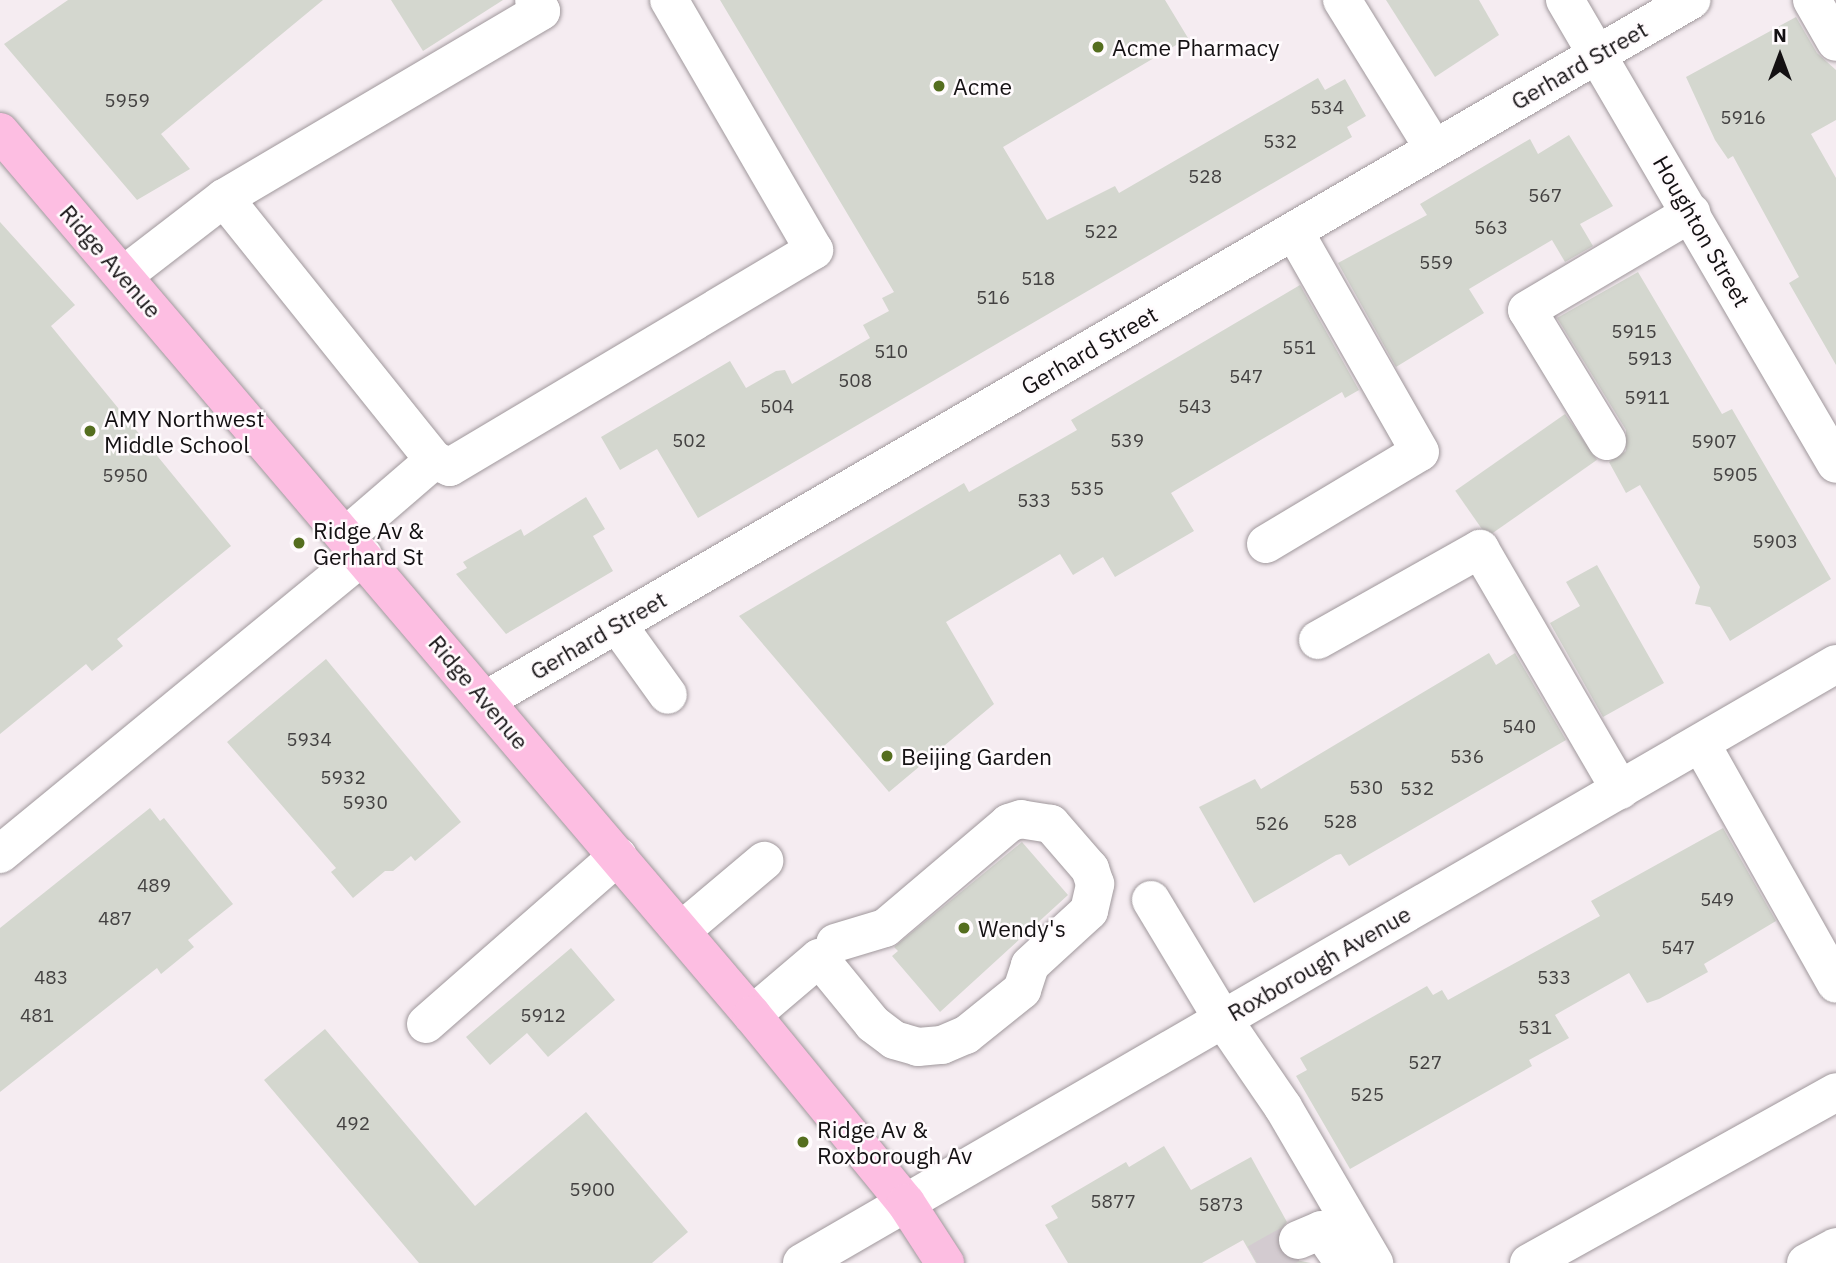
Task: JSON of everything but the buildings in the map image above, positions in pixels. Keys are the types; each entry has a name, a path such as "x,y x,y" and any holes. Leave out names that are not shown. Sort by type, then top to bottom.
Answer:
{"main road":[{"name":"Ridge Avenue","path":"0,132 752,1015 906,1203 945,1263"}],"street":[{"path":"223,198 435,460 450,467 814,250 669,0"},
{"path":"1342,0 1434,149"},
{"name":"Houghton Street","path":"1565,0 1836,464"},
{"name":"Gerhard Street","path":"486,700 1691,0"},
{"path":"1812,0 1836,42"},
{"path":"124,275 223,198 545,4"},
{"path":"1607,441 1527,310 1691,213"},
{"path":"1266,544 1420,452 1294,231"},
{"path":"0,854 355,546 435,460"},
{"path":"1318,640 1480,549 1620,790"},
{"path":"617,624 668,695"},
{"name":"Roxborough Avenue","path":"802,1263 1836,664"},
{"path":"1701,744 1836,984"},
{"path":"752,1015 827,951 886,928 1009,823 1021,819 1051,824 1090,869 1095,884 1089,911 1030,965 1022,990 966,1035 943,1045 918,1047 894,1040 873,1024 827,951"},
{"path":"426,1024 618,856"},
{"path":"681,931 764,861"},
{"path":"1151,900 1222,1018 1283,1107 1374,1263"},
{"path":"1529,1263 1836,1092"},
{"path":"1298,1240 1321,1230 1344,1263"},
{"path":"1807,1263 1836,1247"}],"tunnel":[{"path":"1257,1263 1298,1240"}],"place":[{"name":"Acme Pharmacy","path":"1098,47"},
{"name":"Acme","path":"939,86"},
{"name":"AMY Northwest Middle School","path":"90,431"},
{"name":"Ridge Av & Gerhard St","path":"299,543"},
{"name":"Beijing Garden","path":"887,756"},
{"name":"Wendy's","path":"964,928"},
{"name":"Ridge Av & Roxborough Av","path":"803,1142"}]}
